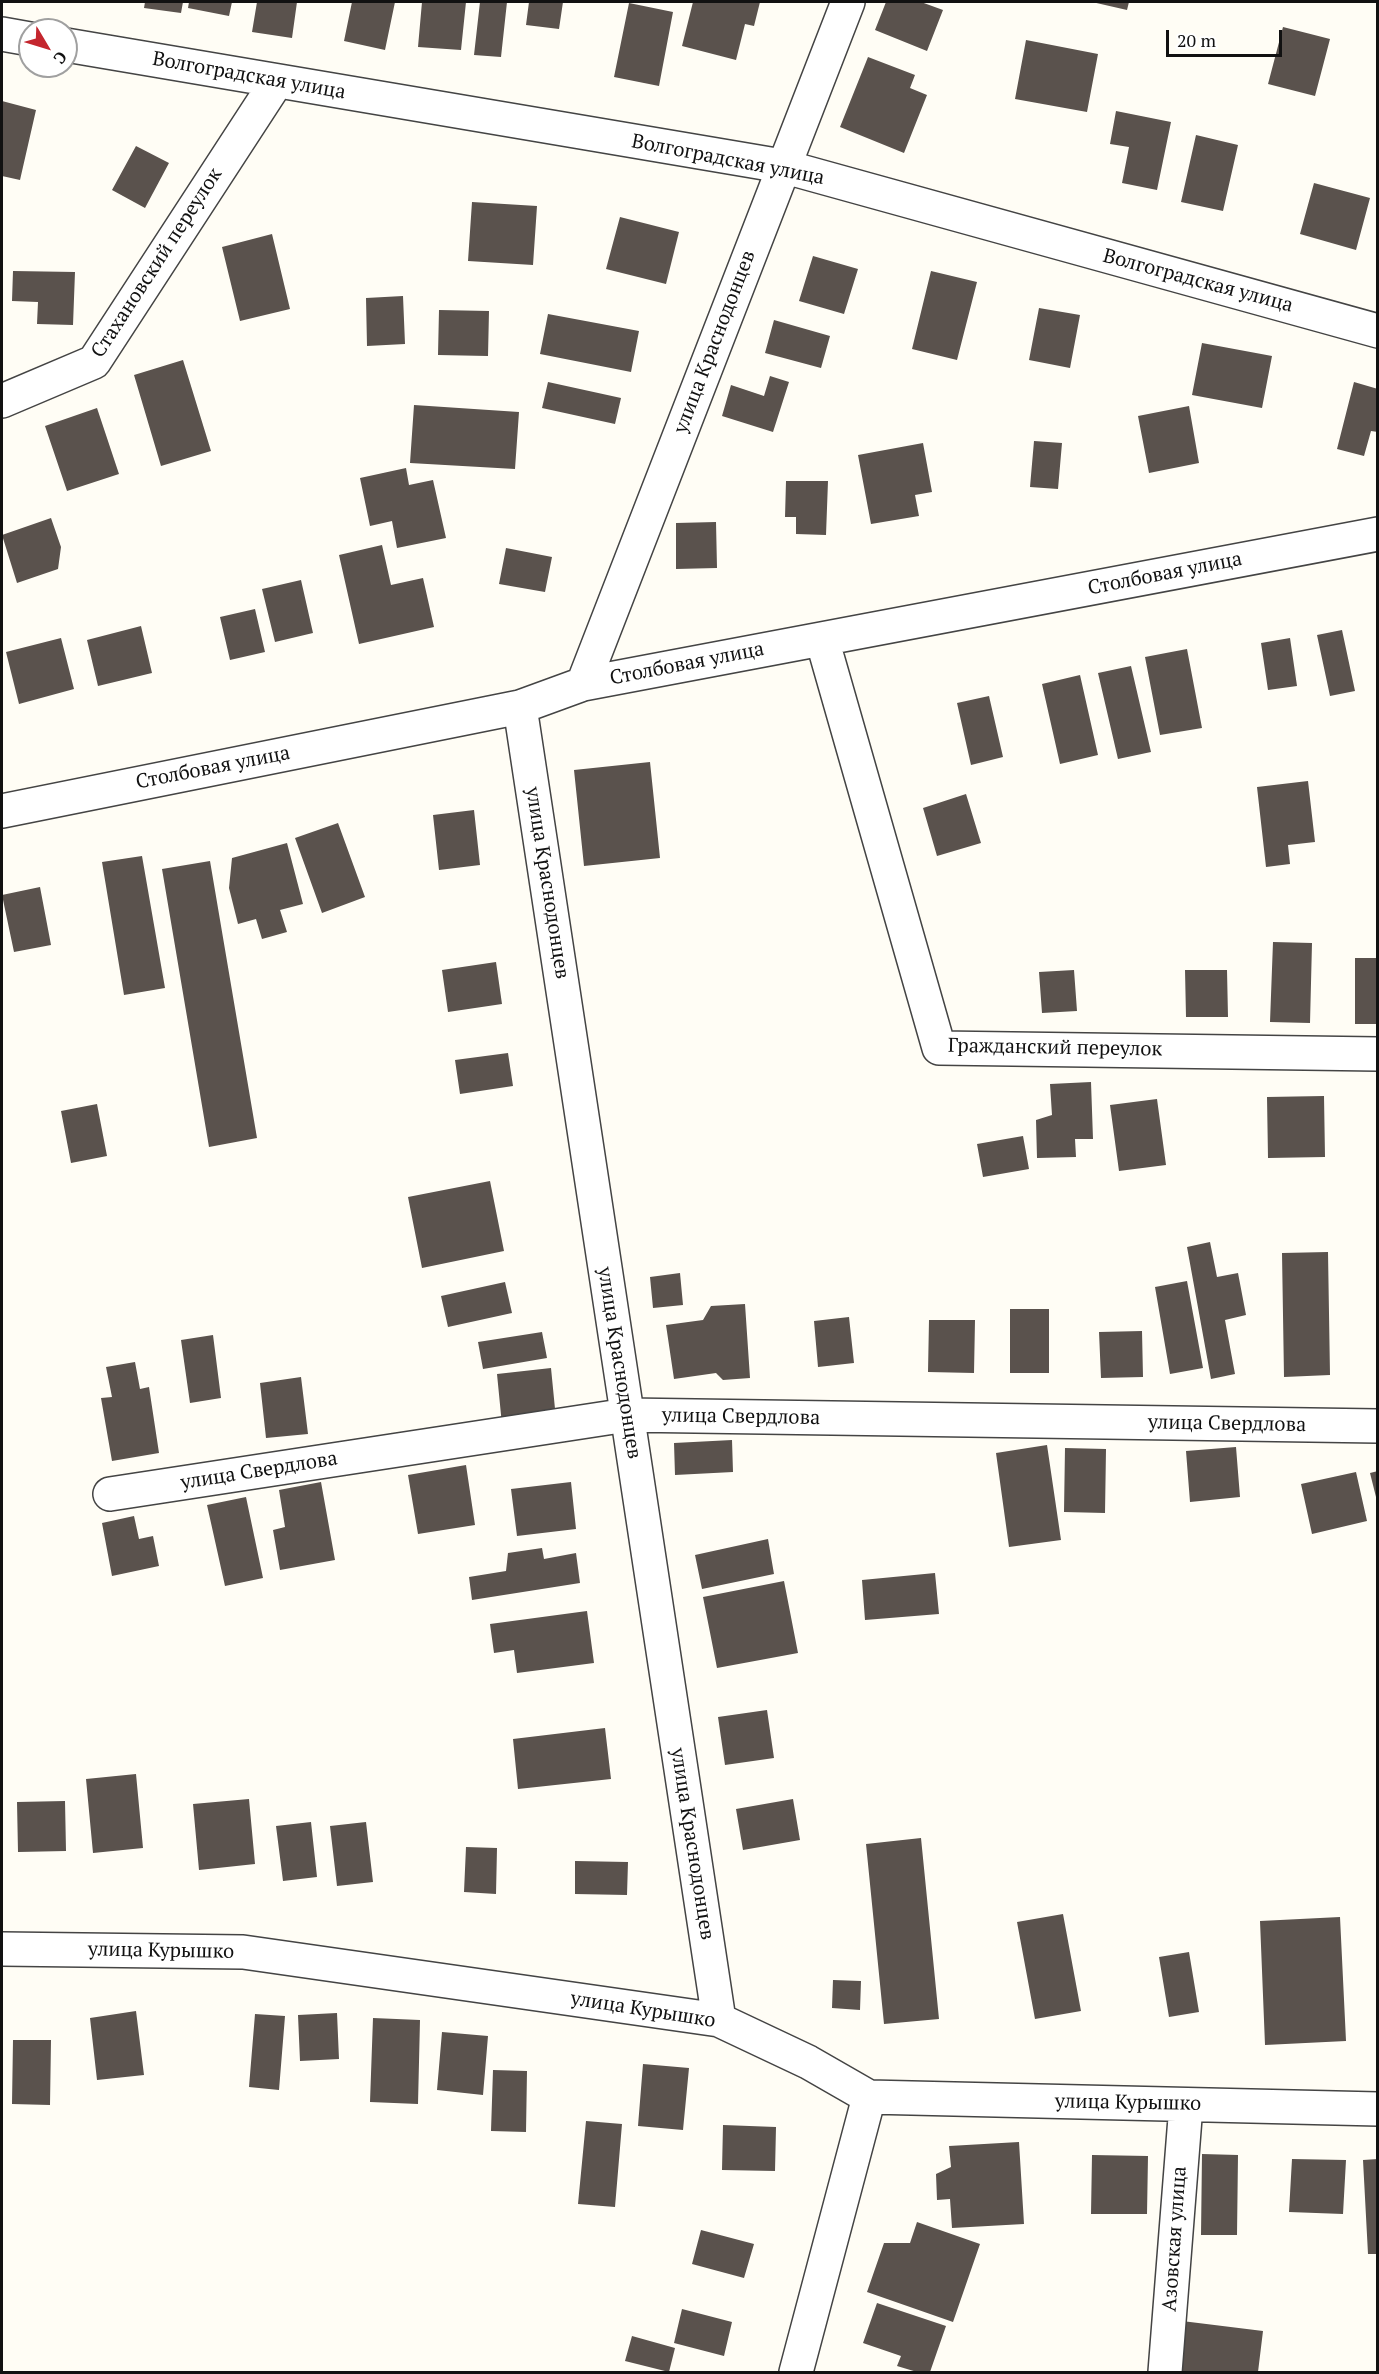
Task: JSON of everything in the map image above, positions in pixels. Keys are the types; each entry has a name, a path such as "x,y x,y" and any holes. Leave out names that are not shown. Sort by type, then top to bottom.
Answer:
{"street":[{"name":"улица Краснодонцев","path":"583,684 782,166 848,2"},
{"path":"2,34 18,37"},
{"name":"Волгоградская улица","path":"78,47 782,166 1377,331"},
{"name":"Стахановский переулок","path":"2,401 94,362 277,81"},
{"name":"Столбовая улица","path":"2,811 520,707 583,684 1377,534"},
{"name":"Гражданский переулок","path":"822,639 939,1048 1377,1054"},
{"name":"улица Краснодонцев","path":"520,707 719,2020"},
{"name":"улица Свердлова","path":"110,1494 627,1415 1377,1426"},
{"name":"улица Курышко","path":"2,1949 243,1952 719,2020 808,2062 869,2097 1377,2109"},
{"path":"796,2373 869,2097"},
{"name":"Азовская улица","path":"1165,2373 1186,2105"}],"building":[{"path":"145,2 183,2 181,13 144,8"},
{"path":"189,2 232,2 229,16 188,8"},
{"path":"257,2 297,2 292,38 252,32"},
{"path":"352,2 395,2 385,50 344,41"},
{"path":"422,2 466,2 461,50 418,47"},
{"path":"480,2 507,2 501,57 474,55"},
{"path":"529,2 563,2 559,29 526,25"},
{"path":"693,2 760,2 754,26 745,24 736,60 682,46"},
{"path":"886,2 921,2 943,10 927,51 875,30"},
{"path":"1092,2 1129,2 1127,10"},
{"path":"629,3 673,12 659,86 614,77"},
{"path":"1283,27 1330,39 1315,96 1268,84"},
{"path":"1026,40 1098,54 1087,112 1015,99"},
{"path":"868,57 915,75 910,88 927,95 904,153 840,127"},
{"path":"2,101 36,110 20,180 2,176"},
{"path":"1116,111 1171,122 1157,190 1122,183 1129,147 1110,144"},
{"path":"1196,135 1238,145 1223,211 1181,202"},
{"path":"136,146 169,163 145,208 112,190"},
{"path":"1314,183 1370,198 1356,250 1300,234"},
{"path":"472,202 537,206 533,265 468,261"},
{"path":"620,217 679,232 666,284 606,269"},
{"path":"272,234 290,309 240,321 222,247"},
{"path":"813,256 858,269 844,314 799,301"},
{"path":"13,271 75,272 73,325 37,324 38,302 12,301"},
{"path":"931,271 977,282 957,360 912,349"},
{"path":"403,296 405,344 367,346 366,298"},
{"path":"1039,308 1080,315 1070,368 1029,360"},
{"path":"439,310 489,311 488,356 438,355"},
{"path":"548,314 639,331 631,372 540,354"},
{"path":"774,320 830,336 821,368 765,353"},
{"path":"1202,343 1272,356 1262,408 1192,395"},
{"path":"183,360 211,451 161,466 134,375"},
{"path":"770,376 789,382 773,432 722,416 731,385 764,396"},
{"path":"548,382 621,398 615,424 542,408"},
{"path":"1354,382 1378,389 1378,432 1371,431 1364,456 1337,449"},
{"path":"414,405 519,412 515,469 410,463"},
{"path":"1189,406 1199,463 1149,473 1138,416"},
{"path":"97,408 119,474 67,491 45,426"},
{"path":"1034,441 1062,443 1058,489 1030,487"},
{"path":"923,443 932,492 915,495 919,516 871,524 858,455"},
{"path":"406,468 409,485 433,480 446,538 397,548 392,521 370,526 360,478"},
{"path":"786,481 828,481 826,535 796,534 796,517 785,517"},
{"path":"51,518 61,547 58,569 17,583 2,535"},
{"path":"716,522 717,568 676,569 676,523"},
{"path":"382,545 391,585 423,578 434,627 359,644 339,555"},
{"path":"506,548 552,557 545,592 499,584"},
{"path":"301,580 313,633 275,642 262,589"},
{"path":"255,609 265,652 230,660 220,617"},
{"path":"141,626 152,673 98,686 87,640"},
{"path":"1342,630 1355,691 1330,696 1317,635"},
{"path":"61,638 74,689 19,704 6,652"},
{"path":"1290,638 1297,686 1268,690 1261,643"},
{"path":"1187,649 1202,728 1160,735 1145,657"},
{"path":"1131,666 1151,752 1118,759 1098,673"},
{"path":"1080,675 1098,755 1060,764 1042,684"},
{"path":"989,696 1003,757 971,765 957,703"},
{"path":"650,762 660,858 584,866 574,770"},
{"path":"1308,781 1315,842 1288,845 1290,864 1266,867 1257,787"},
{"path":"966,794 981,843 937,856 923,808"},
{"path":"474,810 480,865 439,870 433,815"},
{"path":"338,823 365,897 322,913 295,838"},
{"path":"287,843 303,904 280,910 287,932 262,939 256,919 238,924 229,888 232,858"},
{"path":"142,856 165,988 124,995 102,862"},
{"path":"210,861 257,1138 209,1147 162,869"},
{"path":"40,887 51,945 14,952 2,895"},
{"path":"1273,942 1312,943 1310,1023 1270,1022"},
{"path":"1355,958 1378,958 1378,1024 1355,1024"},
{"path":"496,962 502,1004 448,1012 442,970"},
{"path":"1074,970 1077,1011 1042,1013 1039,972"},
{"path":"1185,970 1227,970 1228,1017 1186,1017"},
{"path":"508,1053 513,1086 460,1094 455,1060"},
{"path":"1091,1082 1093,1139 1075,1139 1076,1157 1037,1158 1036,1120 1052,1115 1050,1084"},
{"path":"1324,1096 1325,1157 1268,1158 1267,1097"},
{"path":"1157,1099 1166,1165 1119,1171 1110,1105"},
{"path":"97,1104 107,1156 71,1163 61,1111"},
{"path":"1023,1136 1029,1169 983,1177 977,1144"},
{"path":"490,1181 504,1251 422,1268 408,1197"},
{"path":"1210,1242 1217,1277 1238,1273 1246,1315 1225,1320 1235,1374 1211,1379 1187,1247"},
{"path":"1328,1252 1330,1375 1284,1377 1282,1253"},
{"path":"680,1273 683,1305 653,1308 650,1277"},
{"path":"1187,1281 1203,1368 1170,1374 1155,1287"},
{"path":"505,1282 512,1313 448,1327 441,1296"},
{"path":"745,1304 750,1378 723,1380 716,1373 674,1379 666,1325 703,1320 711,1306"},
{"path":"1010,1309 1049,1309 1049,1373 1010,1373"},
{"path":"849,1317 854,1363 818,1367 814,1321"},
{"path":"929,1320 975,1320 974,1373 928,1372"},
{"path":"1142,1331 1143,1377 1101,1378 1099,1332"},
{"path":"542,1332 547,1358 483,1369 478,1342"},
{"path":"213,1335 221,1398 190,1403 181,1340"},
{"path":"135,1362 140,1389 149,1387 159,1453 112,1461 101,1398 112,1397 106,1367"},
{"path":"551,1368 556,1419 502,1425 497,1374"},
{"path":"301,1377 308,1434 266,1438 260,1383"},
{"path":"732,1440 733,1472 675,1475 674,1443"},
{"path":"1047,1445 1061,1540 1009,1547 996,1453"},
{"path":"1236,1447 1240,1497 1190,1502 1186,1451"},
{"path":"1065,1448 1106,1449 1105,1513 1064,1512"},
{"path":"466,1465 475,1525 418,1534 408,1475"},
{"path":"1378,1471 1378,1500 1377,1501 1370,1473"},
{"path":"1356,1472 1367,1521 1312,1534 1301,1484"},
{"path":"321,1482 335,1560 280,1570 273,1530 285,1527 279,1490"},
{"path":"571,1482 576,1529 517,1536 511,1489"},
{"path":"246,1497 263,1578 225,1586 207,1505"},
{"path":"134,1516 139,1539 153,1536 159,1566 112,1576 102,1523"},
{"path":"768,1539 774,1574 702,1589 695,1555"},
{"path":"542,1548 544,1559 576,1553 580,1583 472,1600 469,1577 506,1571 508,1553"},
{"path":"935,1573 939,1614 865,1620 862,1580"},
{"path":"784,1581 798,1653 717,1668 703,1597"},
{"path":"587,1611 594,1663 517,1673 514,1650 494,1653 490,1624"},
{"path":"767,1710 774,1758 725,1765 718,1717"},
{"path":"605,1728 611,1779 518,1789 513,1739"},
{"path":"136,1774 143,1848 93,1853 86,1779"},
{"path":"249,1799 255,1864 199,1870 193,1804"},
{"path":"793,1799 800,1840 743,1850 736,1809"},
{"path":"65,1801 66,1851 18,1852 17,1802"},
{"path":"311,1822 317,1877 283,1881 276,1826"},
{"path":"366,1822 373,1882 337,1886 330,1826"},
{"path":"921,1838 939,2019 884,2024 866,1844"},
{"path":"466,1847 497,1848 496,1894 464,1892"},
{"path":"575,1861 628,1862 627,1895 575,1894"},
{"path":"1063,1914 1081,2011 1035,2019 1017,1922"},
{"path":"1340,1917 1346,2041 1265,2045 1260,1921"},
{"path":"1189,1952 1199,2012 1169,2017 1159,1957"},
{"path":"833,1980 861,1981 860,2010 832,2008"},
{"path":"136,2011 144,2075 97,2080 90,2018"},
{"path":"337,2013 339,2059 300,2061 298,2015"},
{"path":"255,2014 285,2016 279,2090 249,2087"},
{"path":"373,2018 420,2020 418,2104 370,2102"},
{"path":"442,2032 488,2036 483,2095 437,2090"},
{"path":"13,2040 51,2040 50,2105 12,2104"},
{"path":"643,2064 689,2068 683,2130 638,2126"},
{"path":"493,2070 527,2071 526,2132 491,2131"},
{"path":"586,2121 622,2124 615,2207 578,2204"},
{"path":"723,2125 776,2127 775,2171 722,2170"},
{"path":"1019,2142 1024,2224 952,2228 950,2199 937,2200 936,2174 951,2167 949,2146"},
{"path":"1202,2154 1238,2155 1237,2235 1201,2235"},
{"path":"1092,2155 1148,2156 1147,2214 1091,2214"},
{"path":"1292,2159 1346,2160 1343,2214 1289,2212"},
{"path":"1378,2159 1378,2254 1368,2254 1363,2160"},
{"path":"917,2222 980,2244 953,2322 867,2292 884,2243 910,2243"},
{"path":"701,2230 754,2244 744,2278 692,2264"},
{"path":"877,2303 946,2326 930,2372 917,2372 897,2366 901,2356 863,2343"},
{"path":"682,2309 732,2322 724,2356 674,2343"},
{"path":"1182,2321 1263,2331 1258,2372 1176,2372"},
{"path":"632,2336 675,2348 669,2372 625,2361"}]}
